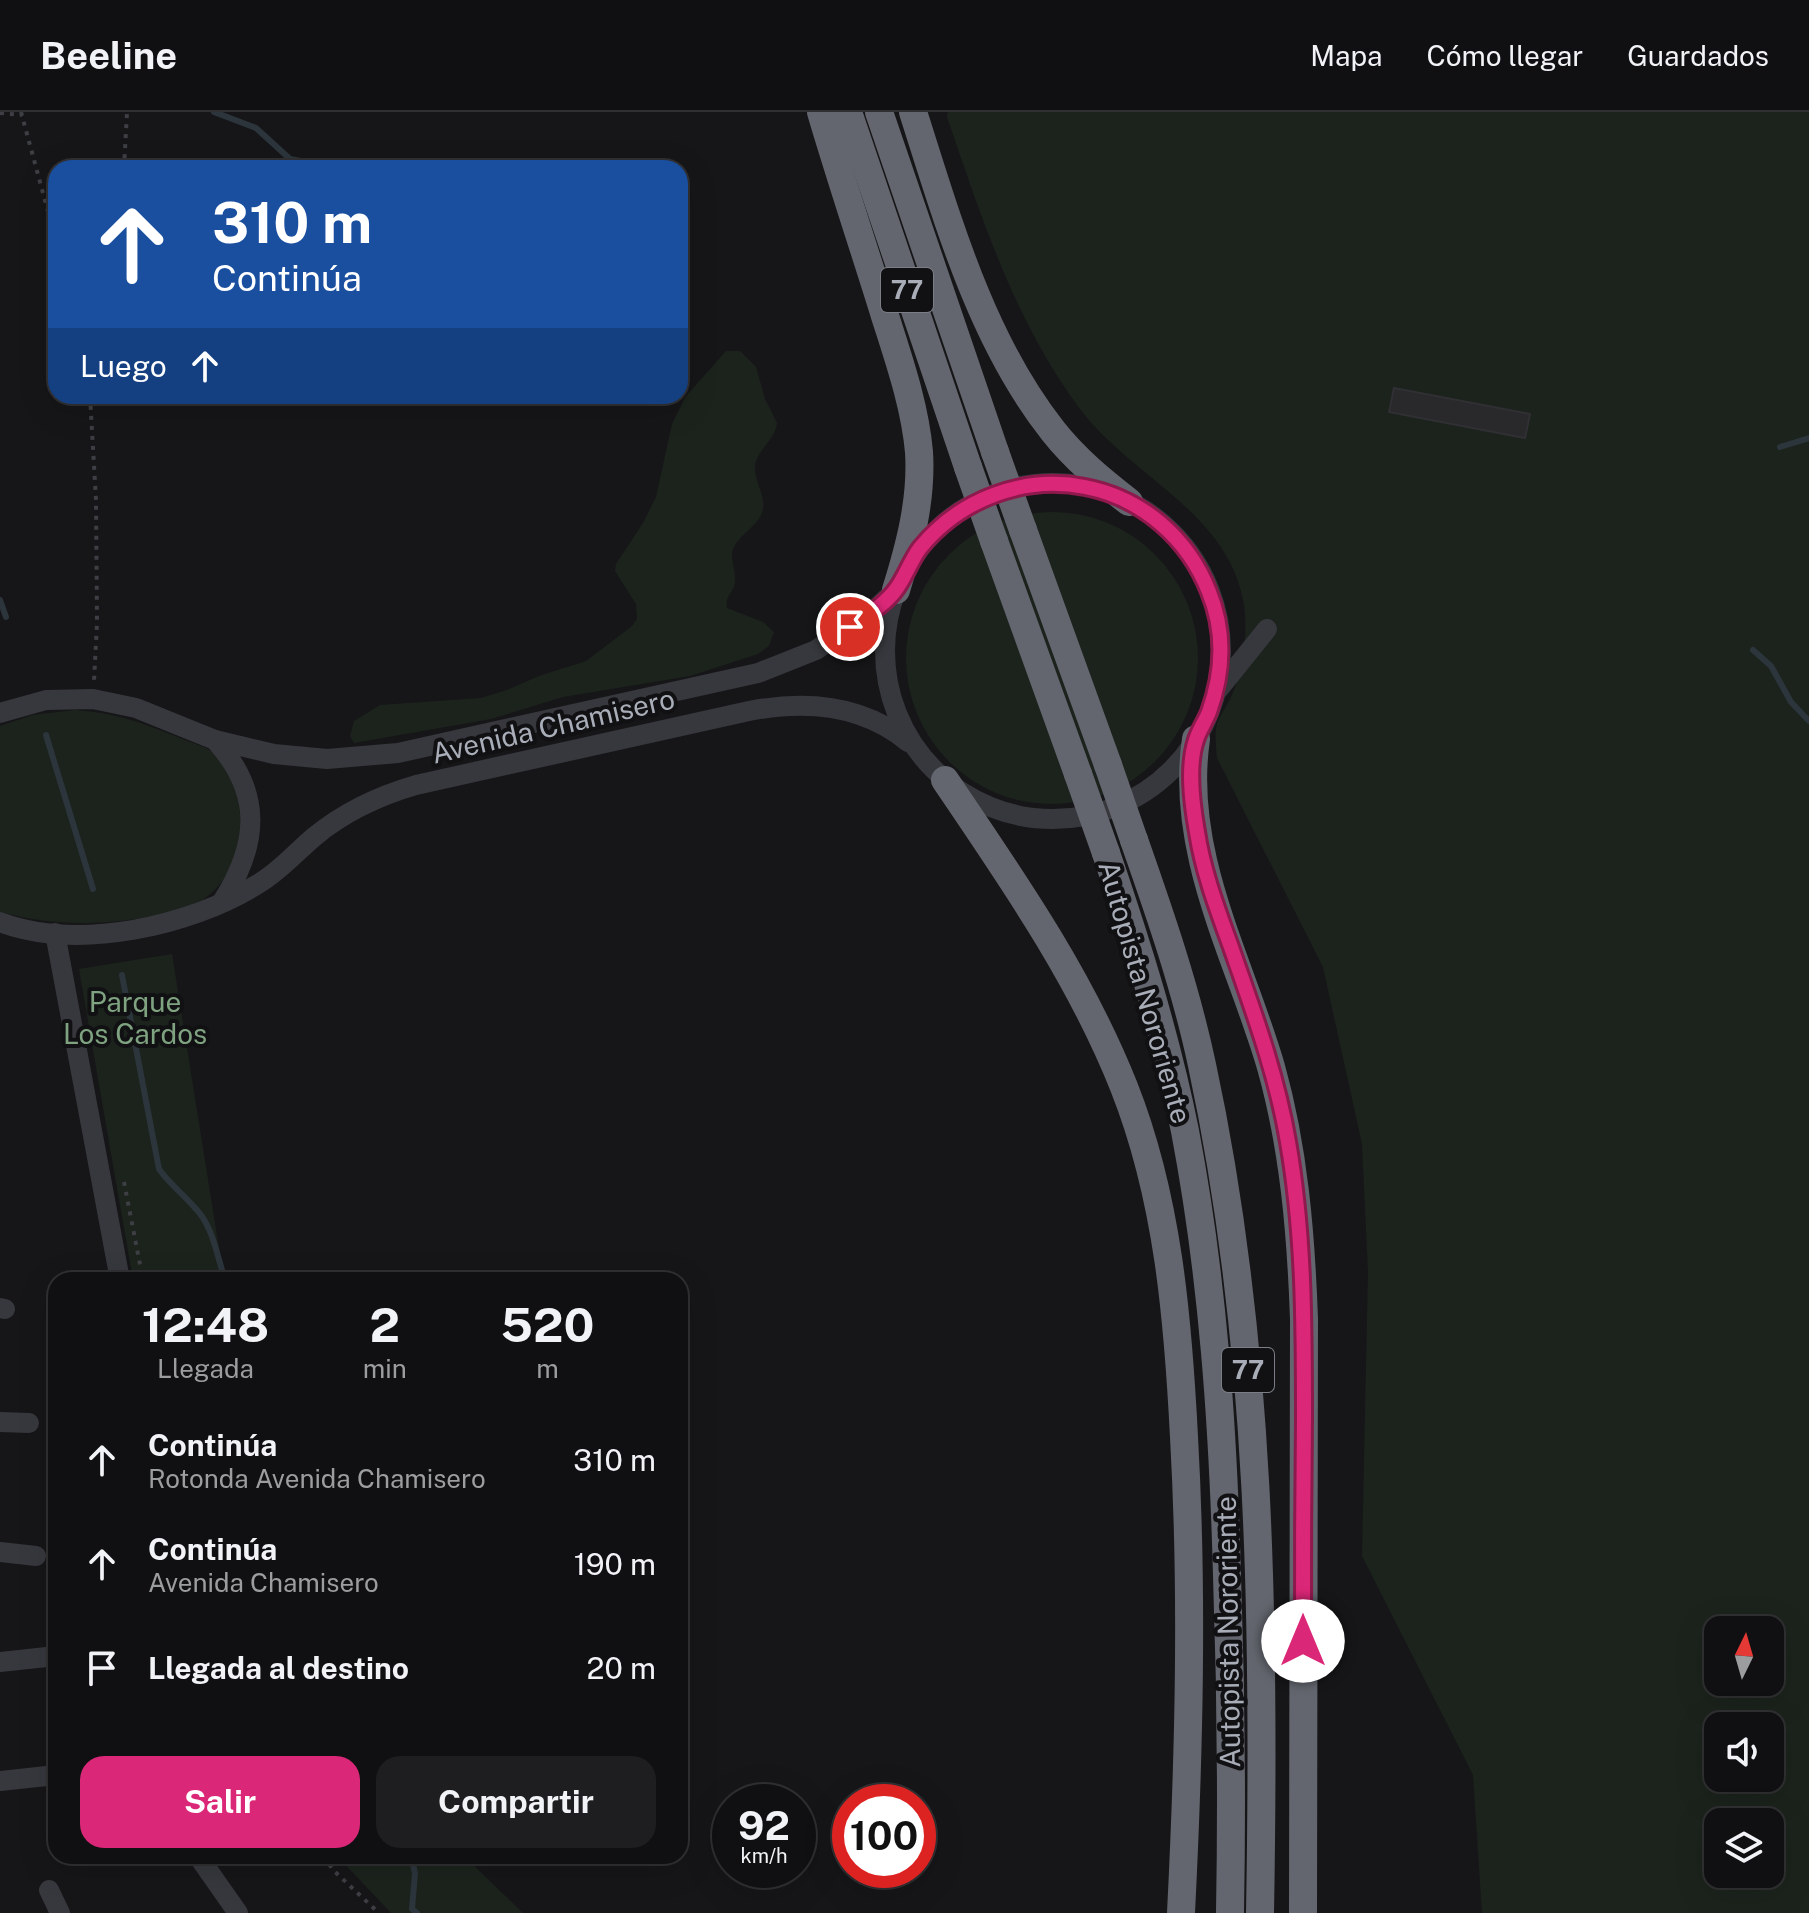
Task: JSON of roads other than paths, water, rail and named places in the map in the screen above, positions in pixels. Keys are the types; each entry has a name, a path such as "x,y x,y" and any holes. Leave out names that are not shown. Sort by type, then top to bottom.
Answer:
{"highway":[{"path":"821,112 898,358 915,426 919,452 917,499 910,543 896,590"},
{"name":"Autopista Nororiente","path":"848,112 968,467 1106,853 1142,961 1175,1083 1194,1181 1212,1313 1224,1481 1230,1662 1230,1913"},
{"name":"Autopista Nororiente","path":"879,112 995,452 1134,840 1175,963 1202,1063 1239,1283 1255,1476 1262,1778 1260,1913"},
{"path":"913,112 959,247 994,335 1011,367 1038,412 1074,456 1129,502"},
{"path":"1196,739 1192,783 1197,833 1210,889 1261,1034 1279,1098 1300,1234 1304,1319 1303,1913"},
{"path":"945,780 1040,921 1096,1024 1126,1091 1160,1211 1179,1339 1189,1550 1190,1673 1181,1913"}],"street":[{"path":"1062,484 1108,493 1129,502 1165,527 1186,550 1210,594 1219,631 1220,669 1215,694 1196,739 1162,779 1118,806 1067,818 1041,818 1003,811 967,795 945,780 917,750 891,700 885,644 888,617 896,590 919,549 935,532 952,517 993,494 1015,488 1062,484"},
{"name":"Avenida Chamisero","path":"0,713 46,700 93,699 136,708 215,740 274,754 327,759 360,758 428,747 758,673 816,650 874,610 896,590"},
{"path":"1215,694 1267,629"},
{"name":"Avenida Chamisero","path":"0,922 55,933 111,933 149,928 186,918 258,885 347,813 391,793 749,711 800,704 843,710 895,732 917,750"},
{"path":"215,740 238,771 248,798 251,820 250,838 242,866 222,902"},
{"path":"55,933 119,1272"},
{"path":"0,1422 29,1423"},
{"path":"0,1552 36,1556"},
{"path":"0,1662 48,1657"},
{"path":"0,1781 48,1776"},
{"path":"207,1864 238,1913"},
{"path":"49,1890 60,1913"}],"waterway":[{"path":"214,112 256,128 290,159 295,160"},
{"path":"1780,447 1809,438"},
{"path":"0,600 6,617"},
{"path":"1753,650 1771,666 1791,702 1809,721"},
{"path":"46,735 93,889"},
{"path":"122,975 159,1169 205,1222 223,1272"},
{"path":"413,1864 412,1909 417,1913"}],"park label":[{"name":"Parque Los Cardos","path":"135,1018"}]}
